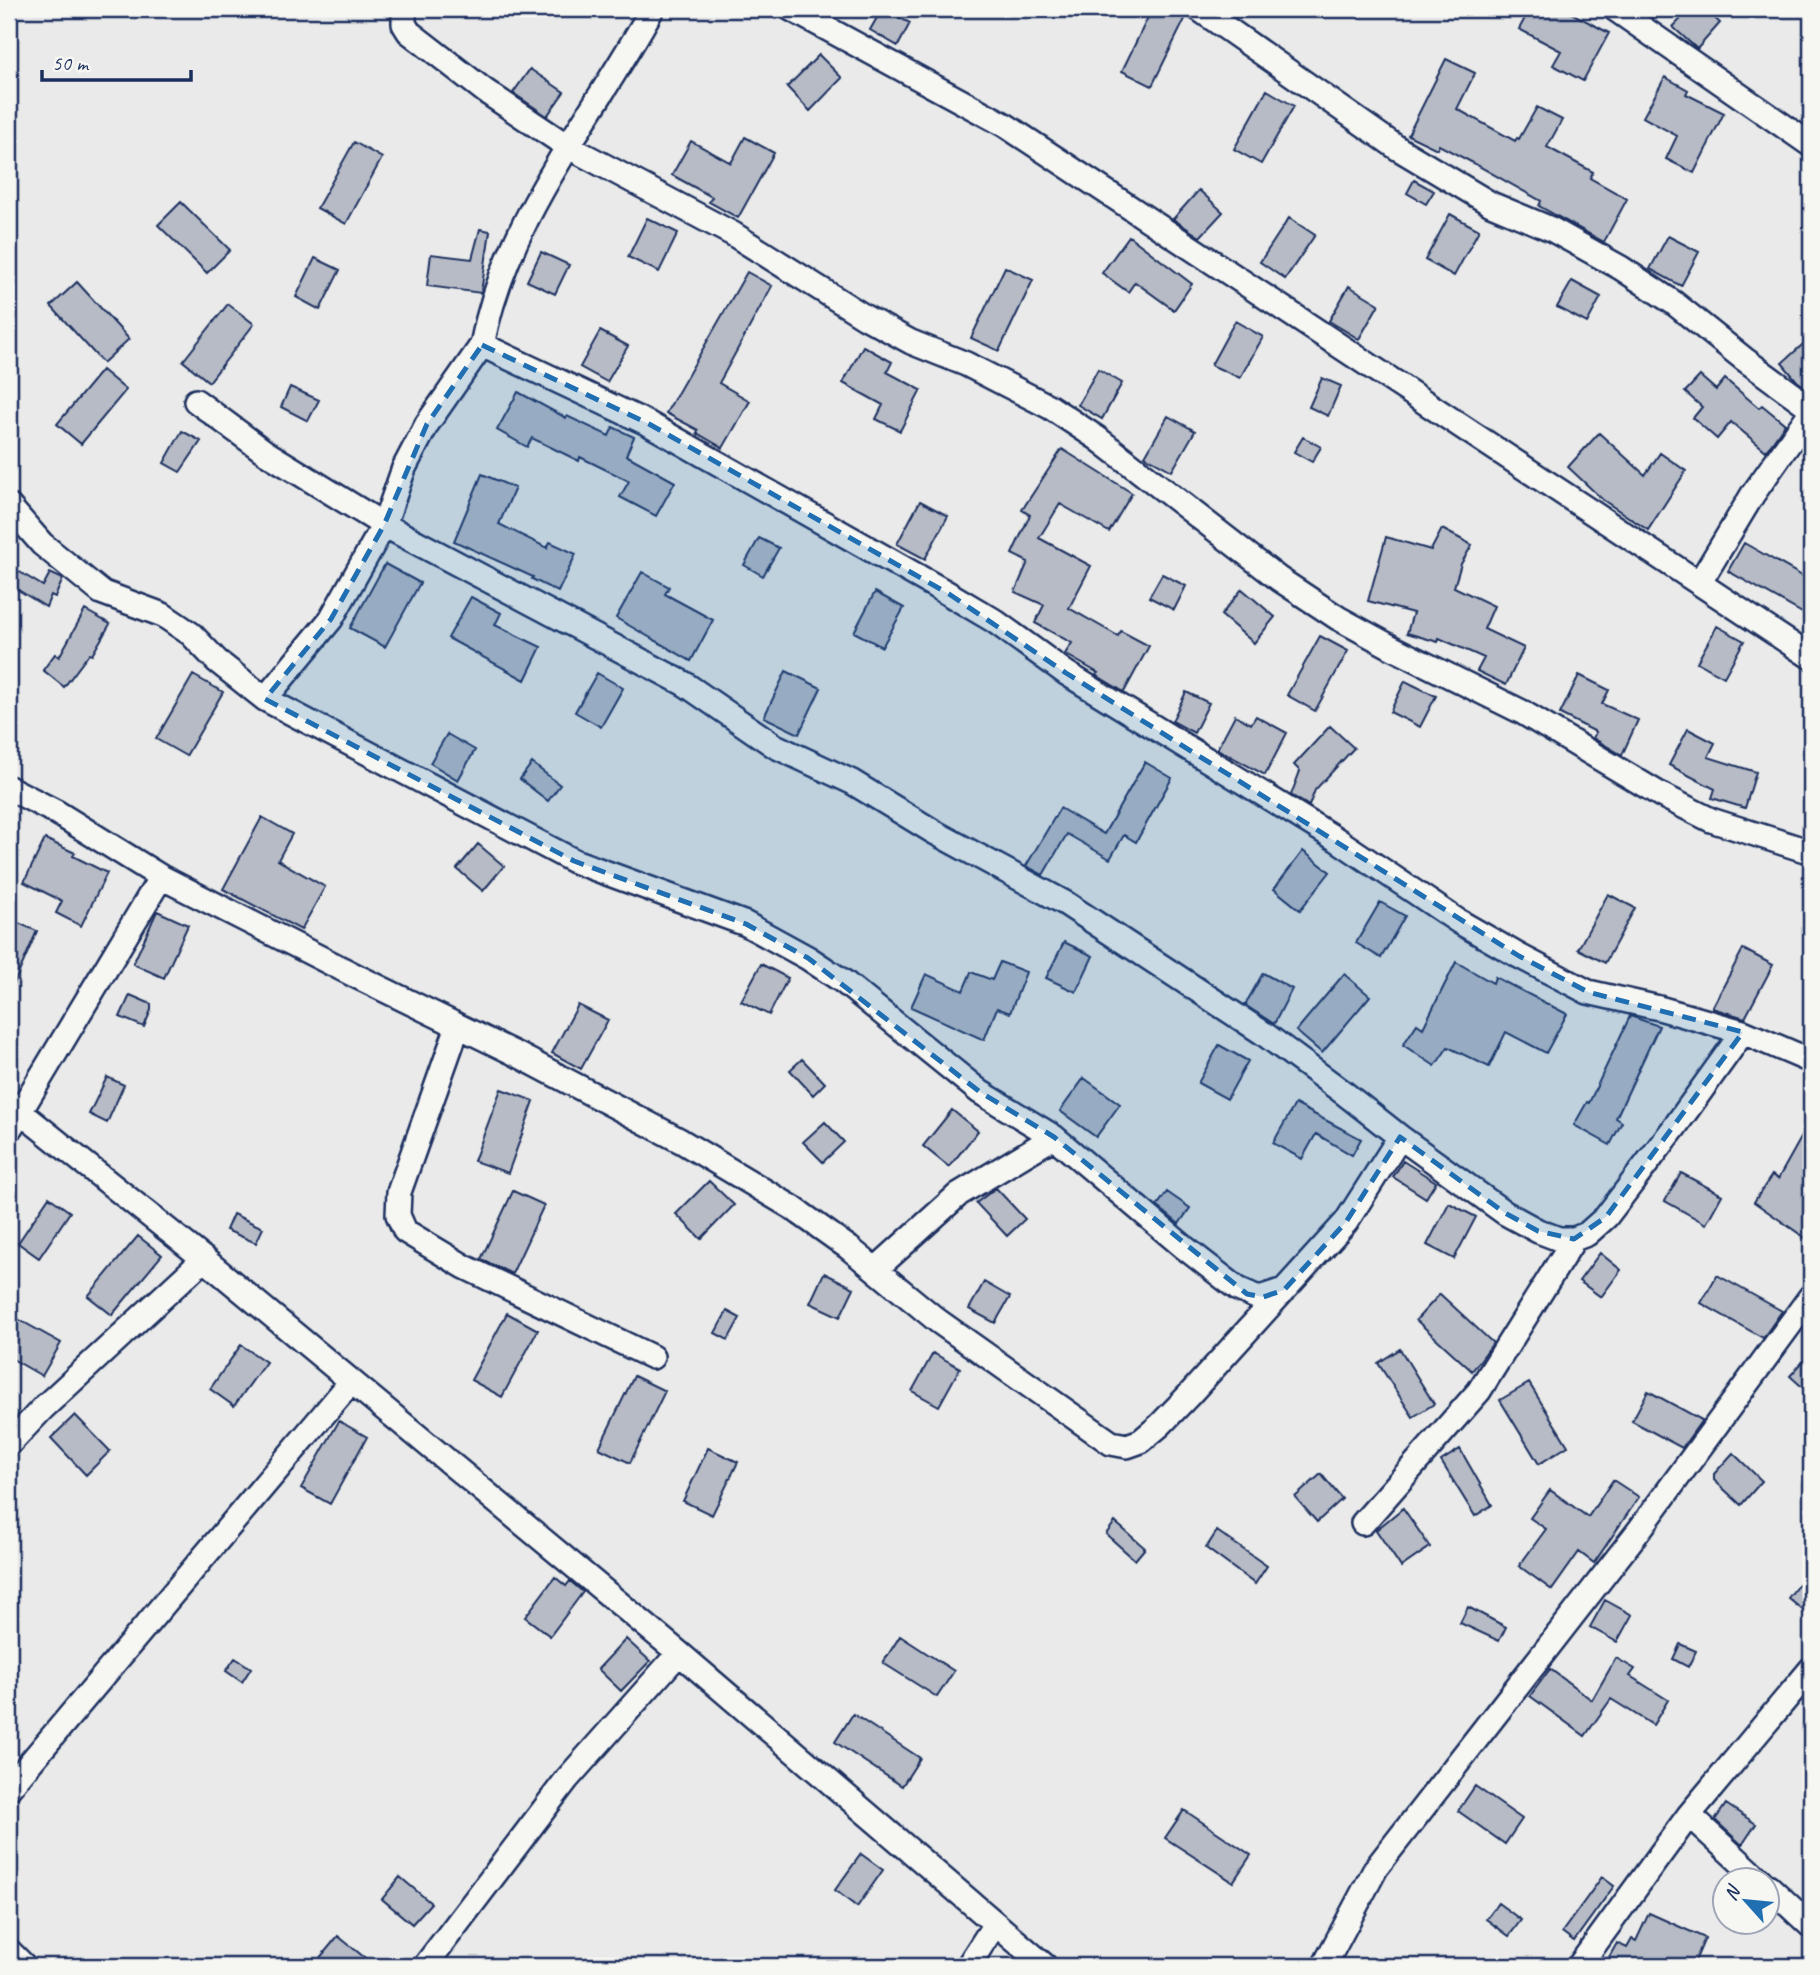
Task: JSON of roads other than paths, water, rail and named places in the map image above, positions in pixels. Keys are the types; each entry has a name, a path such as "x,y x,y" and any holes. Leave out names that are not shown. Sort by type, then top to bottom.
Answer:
{"street":[{"path":"404,9 404,24 409,32 485,91 567,146 733,234 865,317 911,342 966,364 1050,407 1097,438 1279,579 1338,618 1394,649 1522,712 1661,795 1711,820 1811,852"},
{"path":"265,699 331,619 384,525 404,468 427,424 482,345 486,323 522,228 567,146 615,75 652,9"},
{"path":"791,9 1005,125 1811,657"},
{"path":"1199,9 1410,156 1491,204 1551,229 1621,268 1674,303 1811,410 1753,494 1700,582"},
{"path":"1615,9 1811,145"},
{"path":"482,345 649,424 949,594 993,620 1066,673 1315,825 1458,921 1519,956 1588,992 1659,1008 1743,1032 1811,1061"},
{"path":"196,401 265,452 384,525 685,684 775,746 852,782 934,832 1065,903 1264,1033 1400,1137 1506,1213 1538,1231 1559,1239 1574,1239 1587,1234 1606,1217 1743,1032"},
{"path":"9,506 42,544 102,592 163,615 191,634 217,661 265,699 574,861 746,924 808,958 844,982 981,1092 1054,1138 1238,1289 1256,1297 1284,1290"},
{"path":"9,788 56,812 161,877 681,1142 793,1208 849,1248 938,1321 1111,1443 1127,1446 1140,1441 1160,1425 1346,1222 1400,1137"},
{"path":"161,877 13,1115 204,1259 679,1653 1045,1966"},
{"path":"458,1026 399,1192 398,1215 405,1231 465,1267 652,1357"},
{"path":"876,1269 959,1194 1054,1138"},
{"path":"1363,1523 1479,1391 1574,1239"},
{"path":"9,1444 43,1408 204,1259"},
{"path":"1324,1966 1376,1868 1640,1528 1811,1296"},
{"path":"9,1788 351,1382"},
{"path":"425,1966 566,1779 679,1653"},
{"path":"1579,1966 1689,1815 1811,1669"},
{"path":"1689,1815 1746,1867"},
{"path":"1782,1899 1811,1926"},
{"path":"968,1966 995,1924"},
{"path":"9,1951 24,1966"}]}
